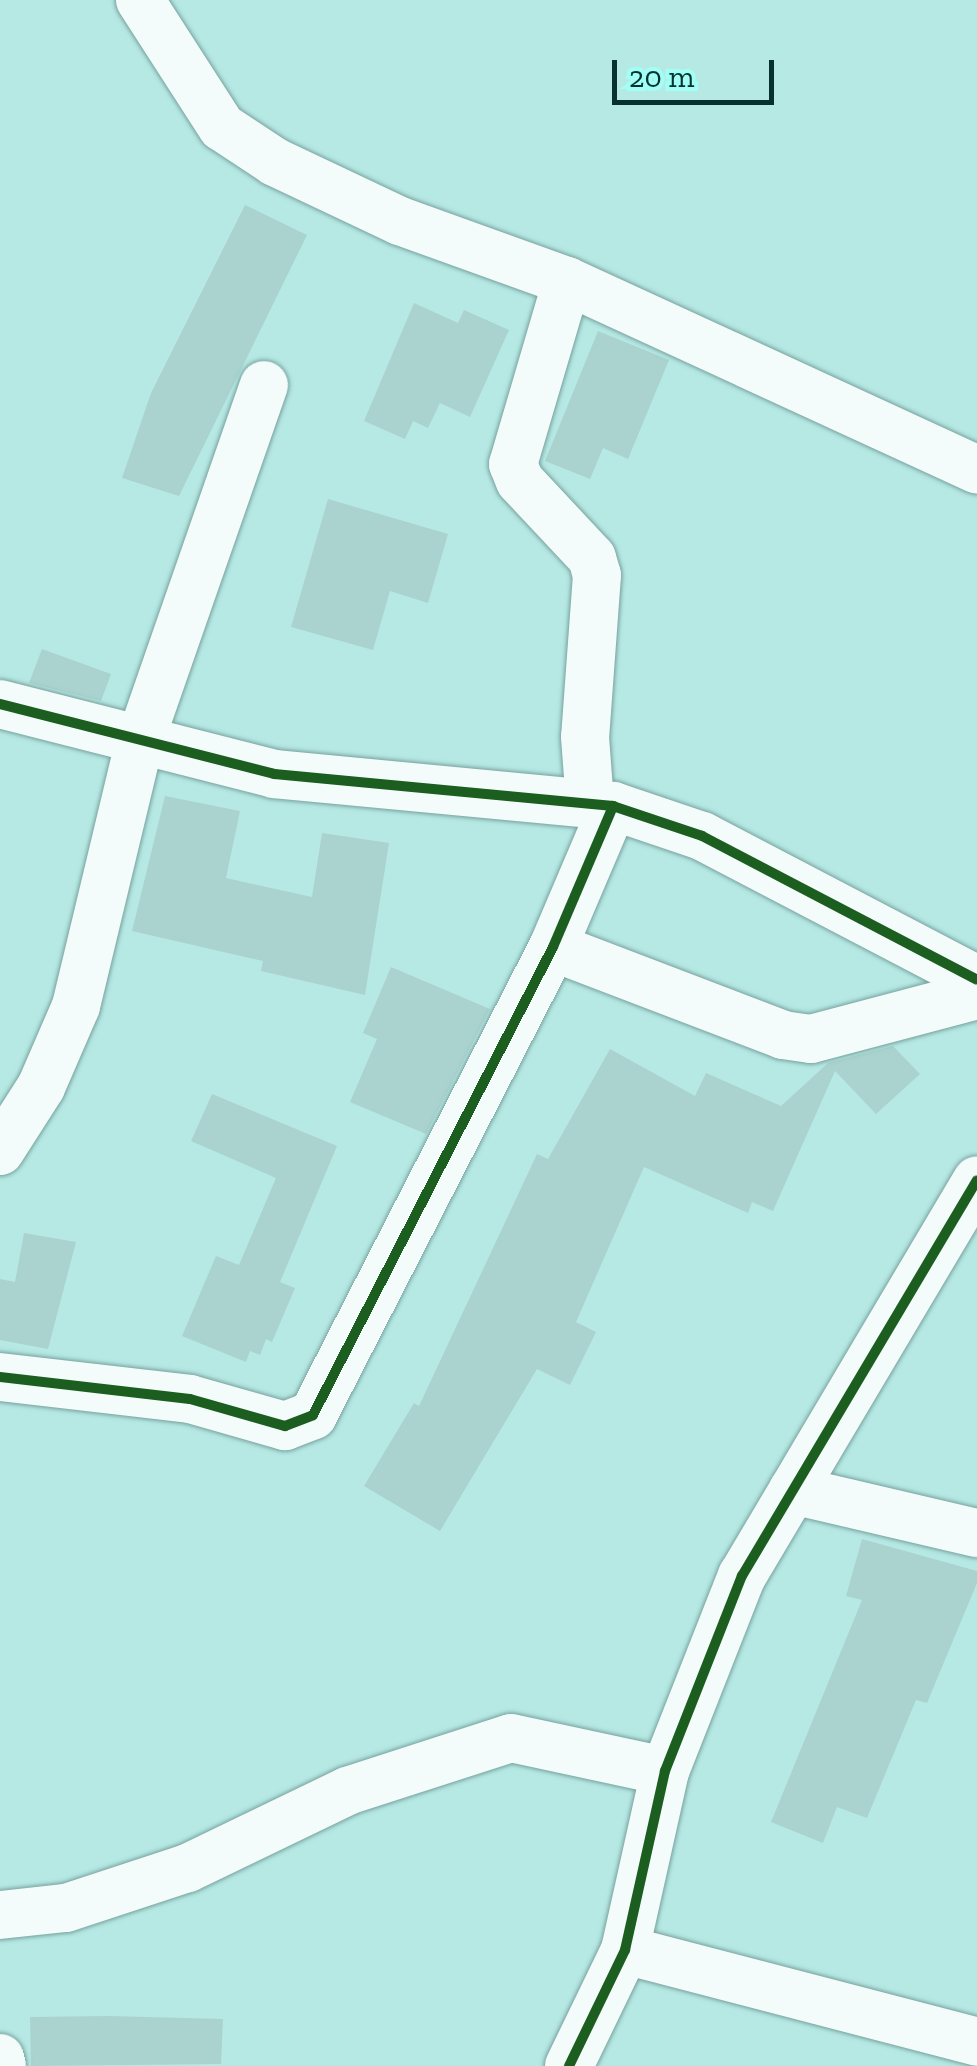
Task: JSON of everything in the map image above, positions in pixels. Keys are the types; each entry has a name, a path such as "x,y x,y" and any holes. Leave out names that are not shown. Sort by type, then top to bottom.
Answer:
{"street":[{"path":"140,0 222,128 275,162 400,221 567,281 977,470"},
{"path":"0,1377 190,1399 285,1426 313,1415 553,947 602,805 585,737 596,575 592,558 520,481 513,464 567,281"},
{"path":"0,1151 40,1086 76,1006 139,744 264,386"},
{"path":"0,704 139,744 274,774 602,805 702,836 977,980"},
{"path":"553,947 783,1035 810,1039 977,995"},
{"path":"569,2066 625,1950 666,1771 742,1576 977,1180"},
{"path":"792,1490 977,1534"},
{"path":"0,1915 66,1908 188,1868 347,1791 510,1738 666,1771"},
{"path":"625,1950 977,2042"},
{"path":"0,2058 2,2066"}],"building":[{"path":"245,205 307,235 179,496 122,478 151,393"},
{"path":"414,303 458,323 464,310 509,330 470,417 440,403 428,428 413,421 405,439 364,421"},
{"path":"598,331 669,360 628,459 603,448 590,479 545,461"},
{"path":"328,499 448,534 428,603 390,591 373,650 291,627"},
{"path":"42,649 111,674 101,701 29,683"},
{"path":"165,796 240,811 226,878 312,897 322,833 389,843 365,995 261,971 263,961 132,931"},
{"path":"391,967 490,1009 426,1134 350,1102 377,1039 363,1033"},
{"path":"893,1046 920,1074 876,1114 835,1071 773,1211 752,1202 748,1213 644,1167 576,1322 596,1332 570,1385 537,1369 440,1531 364,1486 414,1403 419,1406 537,1154 548,1159 610,1049 695,1096 706,1073 781,1106 828,1063"},
{"path":"212,1094 337,1146 280,1282 295,1288 272,1342 266,1339 260,1355 250,1351 246,1362 182,1336 216,1256 239,1265 276,1178 191,1141"},
{"path":"24,1233 76,1242 48,1349 0,1340 0,1279 15,1282"},
{"path":"862,1539 977,1571 977,1583 927,1703 916,1700 867,1818 837,1807 823,1843 771,1822 862,1600 846,1596"},
{"path":"30,2017 223,2019 221,2064 31,2066"}],"cycle path":[{"path":"0,704 274,774 613,806 702,836 977,980"},
{"path":"0,1377 190,1399 285,1426 313,1415 553,947 613,806"},
{"path":"569,2066 625,1950 665,1771 742,1576 977,1180"}]}
